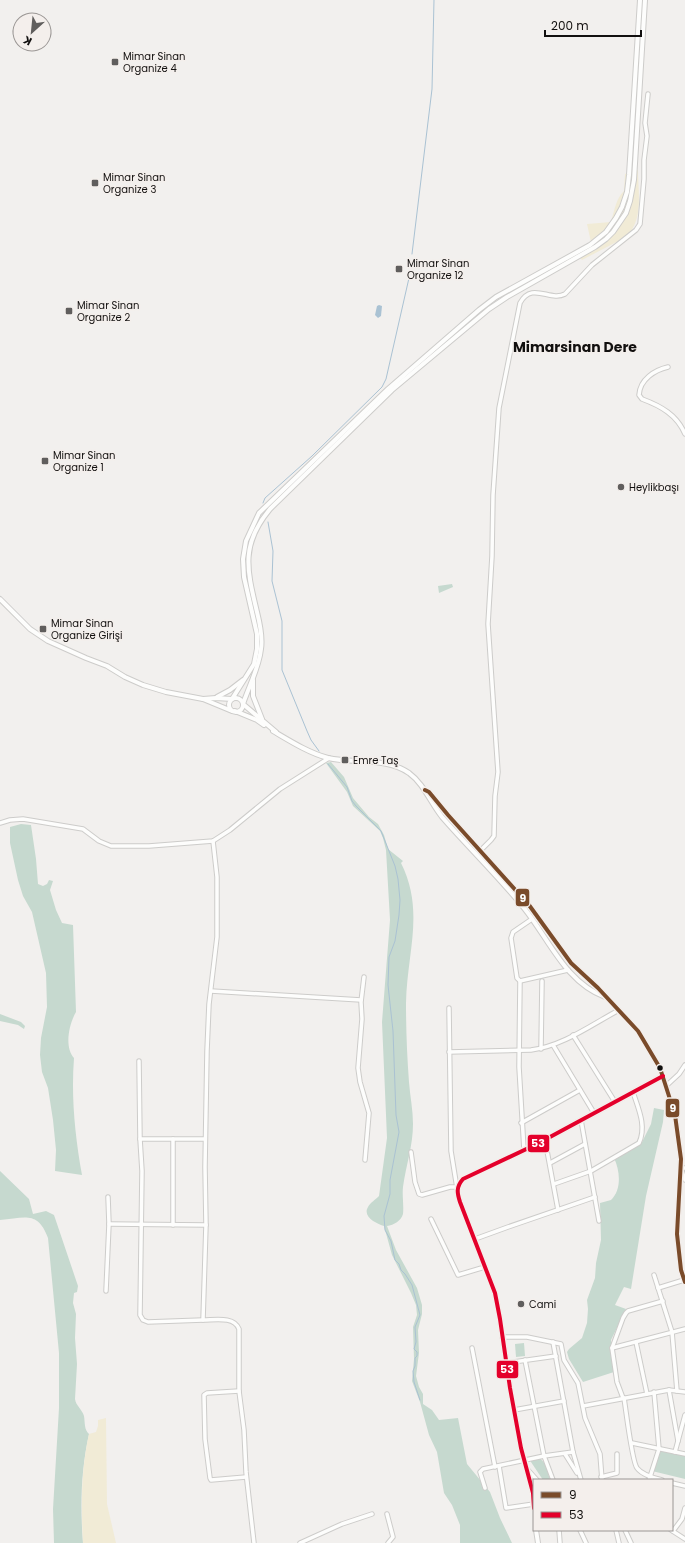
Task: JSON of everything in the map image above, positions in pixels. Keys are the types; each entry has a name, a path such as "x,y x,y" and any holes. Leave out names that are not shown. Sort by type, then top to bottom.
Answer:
{"street":[{"path":"234,711 229,705 254,664 257,650 257,634 244,577 243,559 246,541 259,513 388,389 479,310 496,297 590,245 606,232 616,218 625,200 629,175 640,0"},
{"path":"234,711 241,710 259,661 262,648 261,636 248,575 248,560 250,546 255,531 262,518 392,390 489,309 507,297 595,247 613,232 621,222 630,201 634,180 645,0"},
{"path":"480,851 492,840 494,836 495,796 498,772 488,624 495,452 499,408 520,303 523,297 529,293 538,292 560,297 565,294 592,264 636,230 640,224 647,136 645,122 648,94"},
{"path":"668,367 658,369 650,375 639,394 642,398 673,415 681,425 685,434"},
{"path":"0,599 30,629 48,641 106,666 143,685 166,692 203,699 257,720 315,754 329,758 392,766 403,769 410,774 425,790 429,792 448,816 529,905 571,963 638,1030 663,1076 675,1115 685,1180"},
{"path":"254,675 253,696 263,721"},
{"path":"216,698 246,678"},
{"path":"203,699 238,699 276,732"},
{"path":"0,823 10,820 23,819 83,829 99,841 111,846 149,846 213,841 230,830 280,789 329,758"},
{"path":"425,790 432,805 510,892 532,919 572,975 588,988 606,997"},
{"path":"203,1320 206,1224 205,1139 207,1051 211,991 217,937 217,877 213,841"},
{"path":"524,1150 518,1050 520,981 517,978 511,937 513,932 532,919"},
{"path":"520,981 568,970"},
{"path":"364,977 361,1000 362,1019 359,1073 360,1082 369,1113 365,1160"},
{"path":"541,1048 542,981"},
{"path":"211,991 361,1000"},
{"path":"449,1008 450,1151 457,1193 486,1267 494,1293 521,1448 528,1470 533,1500"},
{"path":"450,1052 541,1048 553,1045 619,1010"},
{"path":"573,1035 615,1102"},
{"path":"553,1045 594,1113"},
{"path":"139,1061 142,1171 140,1315 141,1318 148,1322 230,1320 238,1326 239,1391 244,1430 246,1477 254,1543"},
{"path":"666,1086 679,1074 685,1065"},
{"path":"411,1152 418,1194 422,1195 457,1187 463,1179 545,1140 663,1076"},
{"path":"522,1123 580,1090"},
{"path":"554,1184 590,1171 639,1142 642,1134 642,1123 633,1092"},
{"path":"581,1120 599,1221"},
{"path":"140,1139 205,1139"},
{"path":"173,1139 173,1225"},
{"path":"545,1140 558,1210"},
{"path":"550,1163 586,1144"},
{"path":"658,1288 685,1281 678,1234 683,1168"},
{"path":"106,1291 109,1224 108,1197"},
{"path":"475,1239 595,1198"},
{"path":"431,1219 458,1276 486,1267"},
{"path":"109,1224 206,1224"},
{"path":"654,1275 672,1332 678,1391"},
{"path":"654,1392 659,1449 650,1479 637,1468 632,1458 632,1443 624,1398 617,1382 612,1348 626,1313 662,1302"},
{"path":"612,1348 685,1329"},
{"path":"502,1337 527,1338 561,1344 564,1360 578,1383 585,1418 600,1454 602,1478 617,1473 617,1454"},
{"path":"553,1342 573,1452 580,1478"},
{"path":"636,1342 647,1394"},
{"path":"472,1348 495,1467"},
{"path":"506,1363 556,1356"},
{"path":"525,1360 533,1407 544,1456 553,1479"},
{"path":"669,1390 678,1440"},
{"path":"583,1406 654,1392 669,1390 685,1392"},
{"path":"239,1391 207,1393 204,1396 205,1439 211,1480 246,1477"},
{"path":"514,1410 564,1401"},
{"path":"675,1452 685,1415"},
{"path":"632,1443 685,1454"},
{"path":"485,1488 480,1471 483,1469 544,1456 573,1452"},
{"path":"564,1454 580,1478"},
{"path":"499,1466 506,1508 533,1506"},
{"path":"528,1470 536,1479"},
{"path":"673,1482 685,1486"},
{"path":"673,1530 682,1519 685,1508"},
{"path":"300,1543 306,1542 342,1524 372,1514"},
{"path":"387,1514 393,1537 388,1543"},
{"path":"536,1531 538,1543"},
{"path":"559,1531 560,1543"},
{"path":"580,1531 586,1543"},
{"path":"616,1531 619,1543"},
{"path":"625,1531 631,1543"},
{"path":"672,1531 685,1539"}],"green space":[{"path":"452,584 453,587 439,593 438,586"},
{"path":"331,762 344,777 353,798 369,817 378,824 384,835 388,849 403,861 401,863 408,881 412,898 413,932 406,1003 407,1052 409,1087 413,1114 413,1132 403,1187 403,1214 401,1219 397,1222 387,1226 396,1250 417,1288 422,1305 422,1314 418,1330 419,1353 416,1376 423,1394 423,1404 432,1410 439,1420 458,1418 467,1464 490,1492 512,1543 460,1543 460,1525 452,1505 444,1493 437,1452 429,1435 420,1402 412,1381 414,1359 413,1327 417,1315 416,1305 392,1255 384,1226 371,1220 367,1214 369,1206 379,1196 387,1138 382,1022 390,920 386,850 380,831 353,806 347,792 326,763"},
{"path":"21,824 31,825 38,884 43,886 47,884 49,880 53,881 50,890 56,910 62,923 73,925 76,1012 71,1023 68,1042 74,1058 74,1116 82,1175 55,1171 56,1150 53,1120 48,1088 42,1072 40,1055 41,1038 47,1007 46,973 32,912 23,896 10,843 10,827"},
{"path":"0,1014 21,1022 25,1026 24,1029 18,1025 0,1021"},
{"path":"654,1108 664,1110 663,1122 646,1196 631,1289 624,1287 615,1305 626,1309 611,1340 614,1372 583,1382 569,1359 567,1352 582,1338 587,1323 587,1300 595,1278 596,1263 601,1240 600,1203 611,1200 617,1191 619,1174 614,1158 642,1142 651,1124"},
{"path":"0,1171 29,1199 33,1214 46,1211 54,1215 78,1286 77,1292 74,1293 73,1303 76,1314 75,1338 77,1364 75,1399 84,1416 85,1428 89,1434 84,1461 82,1488 83,1543 54,1543 53,1509 59,1408 59,1353 48,1238 40,1223 35,1219 23,1217 0,1220"},
{"path":"524,1343 525,1356 516,1357 515,1344"},
{"path":"660,1450 685,1453 685,1479 652,1471"},
{"path":"540,1458 546,1465 550,1479 542,1479 531,1460"}],"sand":[{"path":"638,170 639,205 638,214 632,230 626,237 582,260 578,256 591,242 587,224 611,222 617,201 624,191 625,174"},
{"path":"106,1418 107,1504 116,1543 83,1543 82,1488 86,1448 89,1434 96,1432 98,1420"}],"water":[{"path":"377,306 382,306 381,316 378,318 375,315"}],"waterway":[{"path":"412,254 432,89 434,0"},
{"path":"263,503 265,498 312,456 382,387 386,379 409,278"},
{"path":"268,522 273,551 272,581 282,621 282,670 311,740 319,751"},
{"path":"328,764 347,787 352,801 381,831 395,866 398,879 400,900 399,915 395,941 389,957 388,985 393,1031 396,1115 399,1132 390,1180 390,1194 384,1216 385,1230 391,1241 395,1260 412,1285 420,1315 415,1327 416,1342 414,1349 417,1352 417,1356 415,1358 415,1366 413,1371 414,1382 420,1400"}],"transit line":[{"name":"9","path":"425,790 429,792 529,905 571,963 598,988 638,1031 660,1068 675,1115 681,1159 677,1234 681,1270 685,1282"},
{"name":"53","path":"533,1493 521,1448 495,1293 460,1202 458,1187 463,1179 537,1144 663,1076"}],"place":[{"name":"Mimar Sinan Organize 4","path":"115,62"},
{"name":"Mimar Sinan Organize 3","path":"95,183"},
{"name":"Mimar Sinan Organize 12","path":"399,269"},
{"name":"Mimar Sinan Organize 2","path":"69,311"},
{"name":"Mimar Sinan Organize 1","path":"45,461"},
{"name":"Heylikbaşı","path":"621,487"},
{"name":"Mimar Sinan Organize Girişi","path":"43,629"},
{"name":"Emre Taş","path":"345,760"},
{"name":"Cami","path":"521,1304"}],"district":[{"name":"Mimarsinan Dere","path":"575,347"}]}
